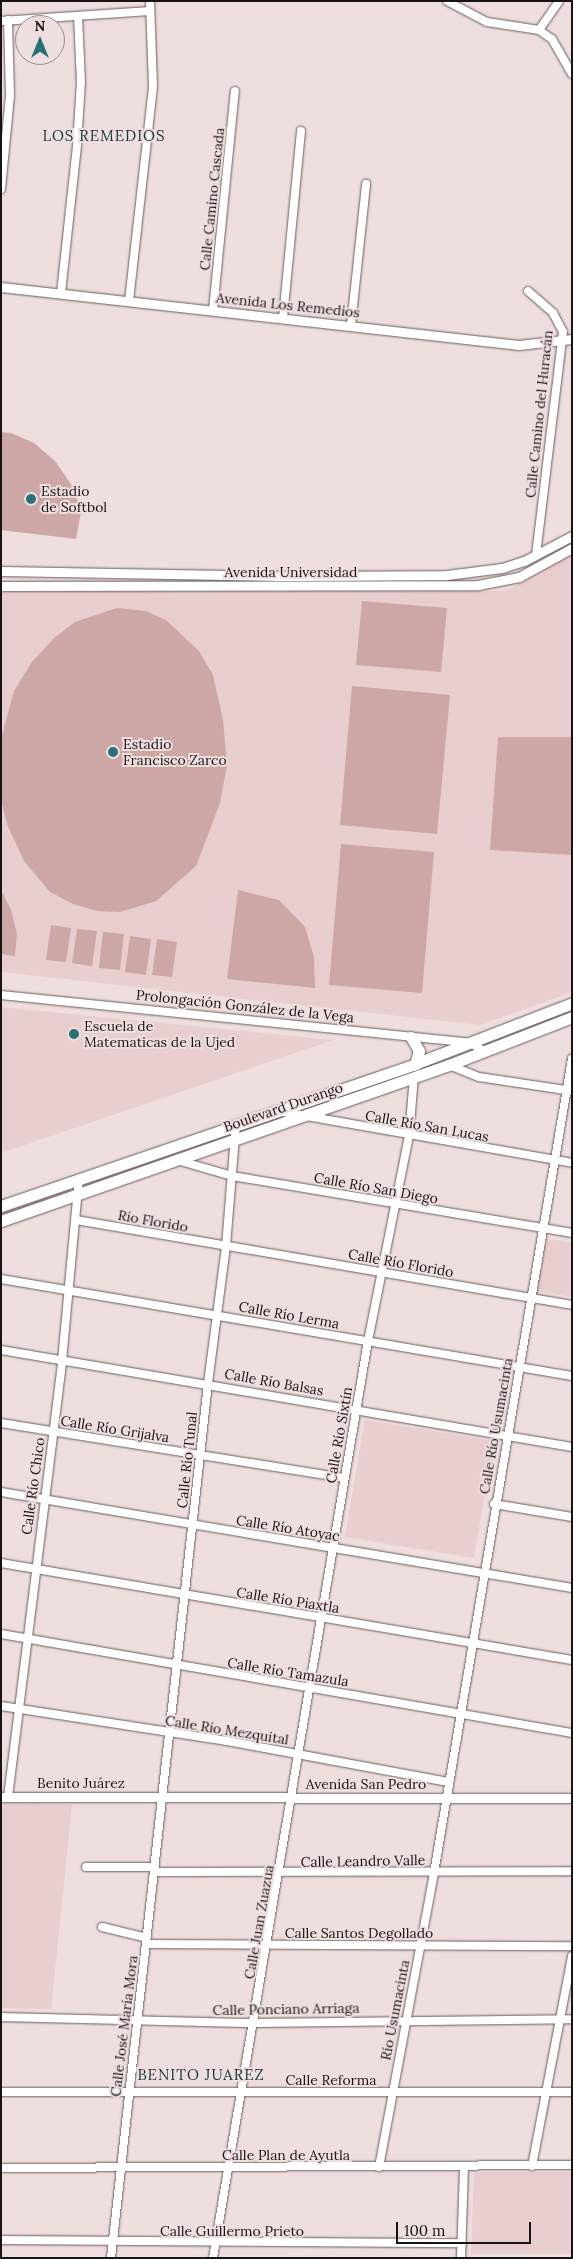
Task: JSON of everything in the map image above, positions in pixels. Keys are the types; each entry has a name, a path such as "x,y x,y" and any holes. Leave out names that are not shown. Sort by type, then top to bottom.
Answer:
{"main road":[{"name":"Boulevard Durango","path":"1,1206 78,1178 415,1064 571,1005"},
{"name":"Boulevard Durango","path":"1,1220 449,1065 572,1017"},
{"path":"411,1037 419,1051 415,1064"}],"street":[{"path":"129,301 153,87 150,1"},
{"path":"447,1 487,22 539,30 552,39 572,74"},
{"path":"539,30 559,1"},
{"path":"1,189 10,96 5,21 150,11"},
{"path":"61,293 77,146 81,82 78,17"},
{"name":"Calle Camino Cascada","path":"213,310 235,91"},
{"path":"283,318 302,131"},
{"path":"350,325 366,184"},
{"name":"Avenida Los Remedios","path":"1,287 519,345 572,339"},
{"name":"Calle Camino del Huracán","path":"528,291 553,313 561,326 562,341 536,554"},
{"name":"Avenida Universidad","path":"1,571 447,575 502,568 572,536"},
{"name":"Avenida Universidad","path":"1,586 478,585 519,577 572,548"},
{"path":"84,586 85,572"},
{"name":"Prolongación González de la Vega","path":"1,995 471,1043 484,1051"},
{"name":"Calle Río Usumacinta","path":"445,1798 461,1714 482,1573 520,1367 554,1160 569,1090 572,1058"},
{"path":"449,1065 479,1077 569,1090"},
{"name":"Calle Río Sixtín","path":"292,1798 332,1548 368,1341 409,1136 414,1077"},
{"name":"Calle Río San Lucas","path":"278,1111 409,1136 572,1163"},
{"name":"Calle Río Tunal","path":"161,1798 186,1596 216,1315 226,1246 236,1125"},
{"name":"Calle Río San Diego","path":"177,1160 232,1176 572,1233"},
{"name":"Calle Río Chico","path":"5,1797 19,1710 26,1638 62,1361 70,1292 78,1178"},
{"name":"Río Florido","path":"76,1220 226,1246"},
{"name":"Calle Río Florido","path":"226,1246 572,1305"},
{"name":"Calle Río Lerma","path":"1,1279 572,1376"},
{"name":"Calle Río Balsas","path":"1,1350 572,1447"},
{"name":"Calle Río Grijalva","path":"1,1423 344,1478"},
{"name":"Calle Río Atoyac","path":"1,1492 572,1588"},
{"path":"494,1504 572,1517"},
{"name":"Calle Río Piaxtla","path":"1,1563 186,1596 572,1660"},
{"name":"Calle Río Tamazula","path":"1,1634 572,1733"},
{"name":"Calle Río Mezquital","path":"1,1706 298,1754 448,1782"},
{"name":"Benito Juárez","path":"5,1797 161,1798"},
{"name":"Avenida San Pedro","path":"161,1798 572,1798"},
{"name":"Calle José María Mora","path":"111,2258 119,2167 147,1941 161,1798"},
{"name":"Calle Juan Zuazua","path":"213,2258 292,1798"},
{"name":"Río Usumacinta","path":"379,2167 434,1873 445,1798"},
{"name":"Calle Leandro Valle","path":"86,1868 280,1874 572,1871"},
{"name":"Calle Santos Degollado","path":"102,1927 147,1941 266,1946 572,1946"},
{"path":"532,2166 548,2093 572,1956"},
{"name":"Calle Ponciano Arriaga","path":"1,2018 254,2023 572,2019"},
{"name":"Calle Reforma","path":"1,2092 572,2092"},
{"name":"Calle Plan de Ayutla","path":"1,2168 572,2165"},
{"path":"461,2258 464,2167"},
{"name":"Calle Guillermo Prieto","path":"1,2240 215,2244 462,2242"}],"shaded area":[{"path":"1,432 11,433 34,443 55,461 73,487 81,512 76,539 1,530"},
{"path":"572,554 572,992 480,1025 1,972 1,589 506,591"},
{"path":"362,601 447,608 441,672 356,665"},
{"name":"Estadio Francisco Zarco","path":"117,608 146,611 166,620 199,651 213,675 223,720 227,765 220,803 196,866 156,901 120,912 97,911 73,904 50,892 24,861 7,824 1,800 1,739 14,691 32,662 54,638 75,622"},
{"path":"352,686 450,695 437,834 340,825"},
{"path":"498,737 572,737 572,855 490,850"},
{"path":"341,844 434,852 422,993 329,985"},
{"path":"1,890 11,910 17,934 15,956 1,954"},
{"path":"238,890 279,900 305,927 314,957 315,988 227,979"},
{"path":"51,925 71,928 66,962 46,960"},
{"path":"77,929 97,931 92,966 72,963"},
{"path":"103,932 124,934 120,970 99,968"},
{"path":"130,936 151,939 146,975 125,972"},
{"path":"157,939 177,942 172,977 152,975"},
{"path":"1,1007 333,1040 1,1153"},
{"path":"554,1015 560,1016 483,1044"},
{"path":"227,1135 86,1187 84,1186 86,1184"},
{"path":"70,1189 71,1192 1,1217 1,1213"},
{"path":"545,1238 572,1243 572,1297 536,1291"},
{"path":"365,1420 494,1441 474,1558 345,1537"},
{"path":"1,1803 72,1804 51,2009 1,2008"},
{"path":"474,2172 572,2172 572,2254 471,2254"}],"place":[{"name":"Estadio de Softbol","path":"31,499"},
{"name":"Estadio Francisco Zarco","path":"113,752"},
{"name":"Escuela de Matematicas de la Ujed","path":"74,1034"}],"district":[{"name":"LOS REMEDIOS","path":"104,136"},
{"name":"BENITO JUAREZ","path":"201,2075"}]}
